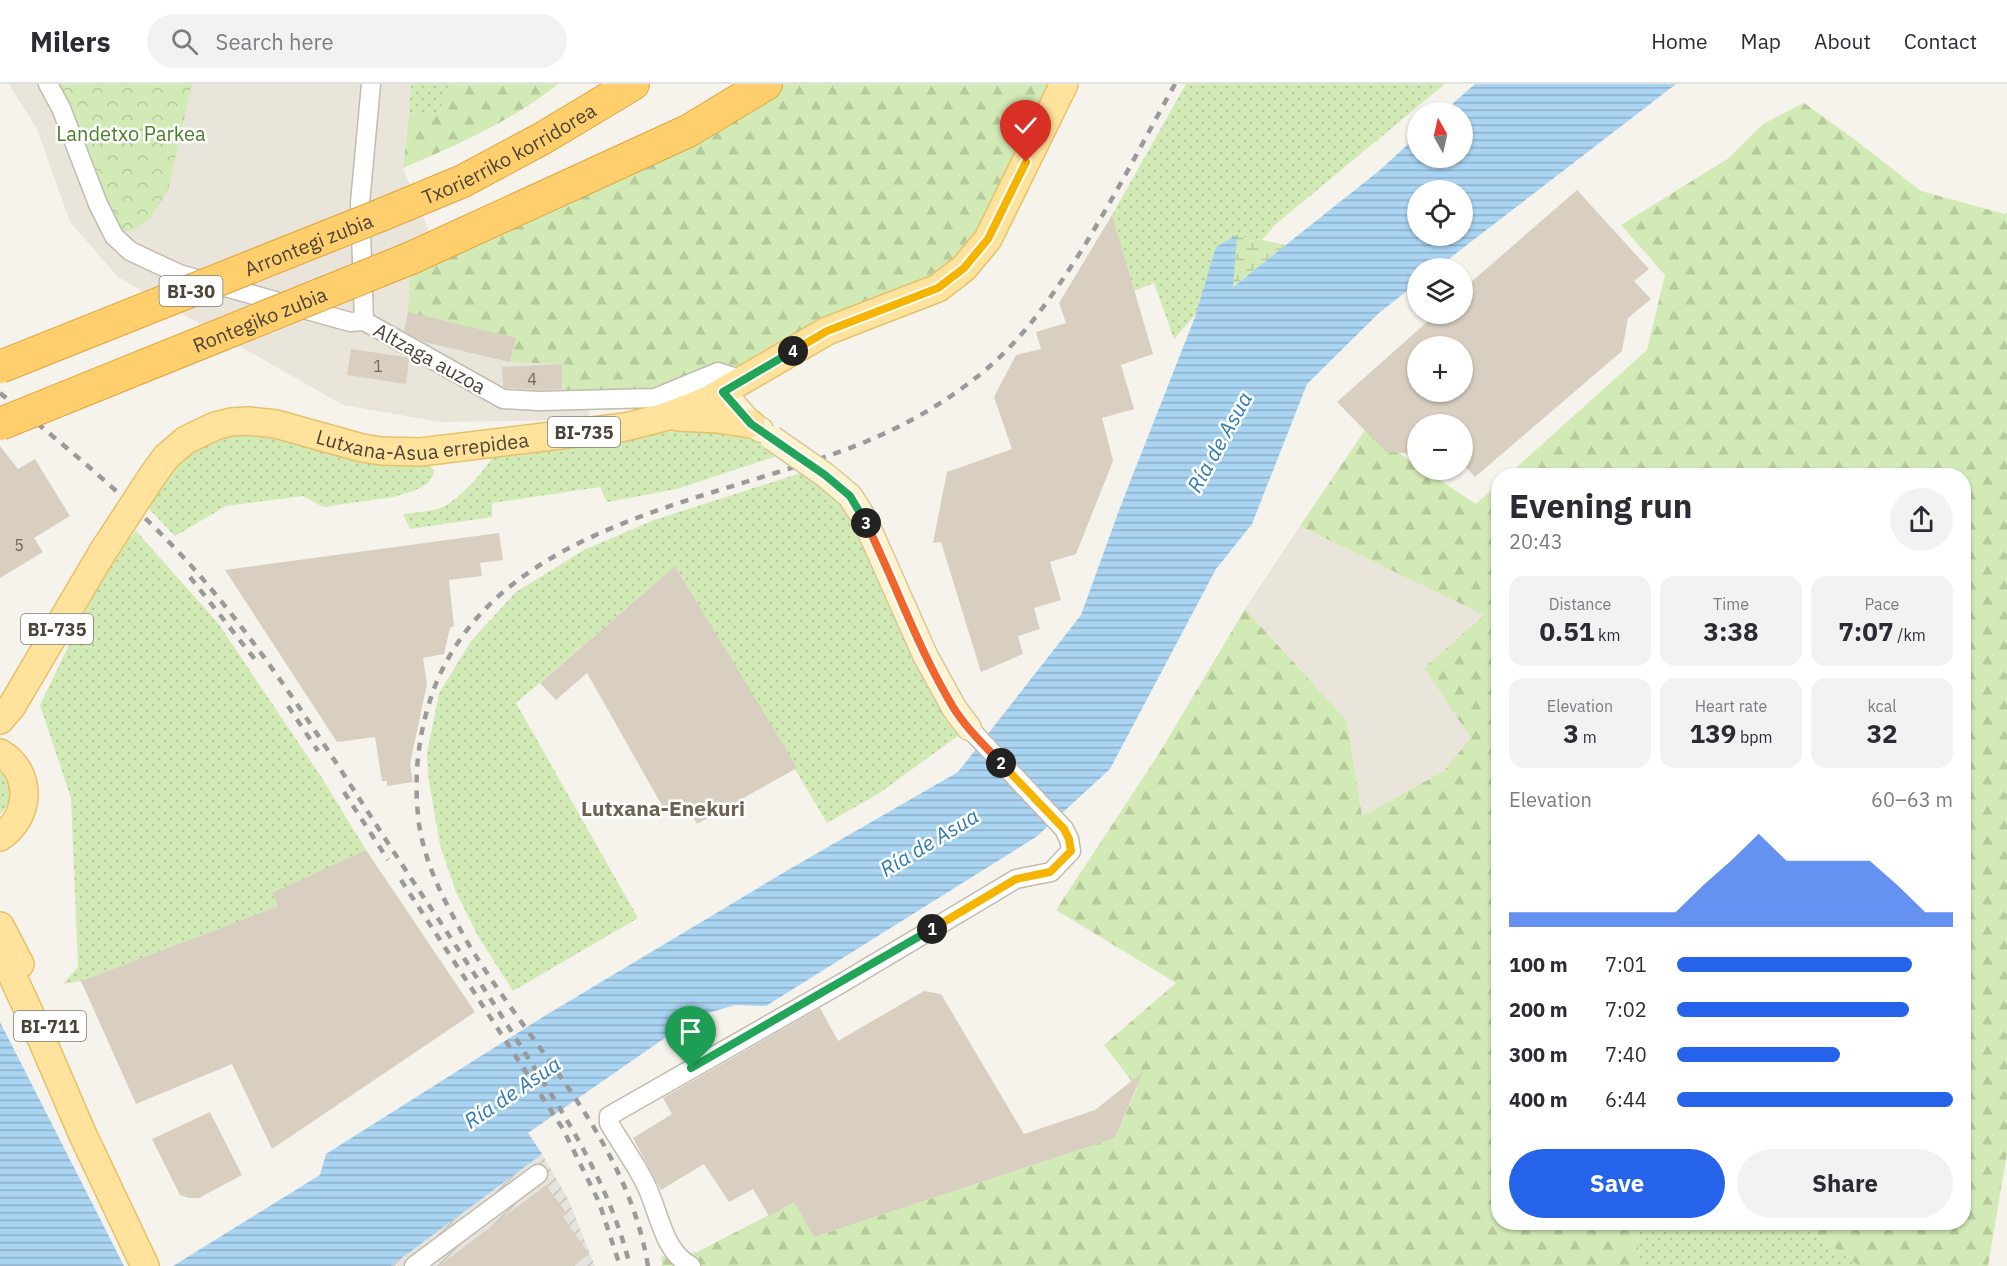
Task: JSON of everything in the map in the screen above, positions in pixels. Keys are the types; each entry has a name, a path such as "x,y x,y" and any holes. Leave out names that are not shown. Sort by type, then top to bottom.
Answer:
{"highway":[{"name":"Txorierriko korridorea","path":"381,215 463,181 543,138 633,84"},
{"name":"BI-30","path":"520,209 614,158 724,84"},
{"path":"520,209 688,131 766,84"},
{"name":"Rontegiko zubia","path":"0,424 411,258 520,209"},
{"name":"Arrontegi zubia","path":"0,367 381,215"}],"main road":[{"name":"Lutxana-Asua errepidea","path":"6,713 102,553 153,475 166,458 186,440 215,426 248,421 276,424 362,448 421,452 625,427 665,417 705,402 827,331 938,288 964,268 988,239 1064,84"},
{"path":"665,417 717,419 762,431"},
{"path":"0,837 9,831 19,819 24,803 24,786 18,770 4,755 6,713"},
{"name":"BI-711","path":"0,926 32,987 54,1036 81,1133"},
{"name":"BI-711","path":"0,949 81,1133 144,1264"}],"street":[{"name":"Altzaga auzoa","path":"48,84 61,108 98,204 114,236 130,251 179,274 350,322 364,321 503,399 655,398 718,372 732,386"},
{"path":"364,321 360,203 371,84"},
{"path":"685,1263 669,1245 644,1180 609,1123 609,1116 842,983 1016,879 1050,872 1071,851 1064,829 973,732 954,708 925,655 864,518 850,496 825,475 762,431 732,386"},
{"path":"414,1266 538,1174"}],"shaded area":[{"path":"9,84 411,84 403,168 445,269 590,293 589,420 441,422 343,405 118,277 70,222 37,129"},
{"path":"1300,526 1485,615 1424,668 1472,738 1444,771 1362,816 1347,721 1245,609"},
{"path":"542,1154 568,1199 595,1266 391,1266"}],"green space":[{"name":"Landetxo Parkea","path":"57,84 192,84 168,191 150,218 136,229 125,232 113,220"},
{"path":"411,84 467,84 448,89 438,115 409,112"},
{"path":"467,84 558,84 503,121 403,168 409,112 438,115 448,89"},
{"path":"766,84 1064,84 964,268 742,380 655,398 563,390 561,364 510,362 516,338 408,313 411,258"},
{"path":"1186,84 1445,84 1423,102 1407,102 1407,115 1276,224 1174,339 1154,283 1134,291 1112,215"},
{"path":"1804,103 1921,191 2005,214 2007,212 2007,1153 1988,1266 1859,1266 1810,1230 1971,1230 1971,468 1516,468 1647,350 1665,275 1621,225 1729,158 1763,124"},
{"path":"1237,235 1286,245 1232,287"},
{"path":"247,429 429,465 434,470 433,476 427,484 414,491 393,497 323,507 303,496 226,506 175,536 149,509 169,466 184,450"},
{"path":"686,430 731,432 756,441 780,455 677,489 607,502 600,487 492,503 492,517 410,529 403,514 429,511 445,506 473,483 495,454 629,435"},
{"path":"1365,430 1407,458 1407,480 1439,480 1476,504 1491,490 1491,1230 1638,1230 1639,1266 662,1266 661,1256 697,1252 794,1202 814,1237 1115,1138 1137,1088 1104,1045 1176,983 1056,910 1160,752 1245,609 1347,721 1362,816 1444,771 1471,738 1424,668 1484,615 1300,526"},
{"path":"807,471 850,496 969,728 878,794 827,823 675,566 516,703 638,918 513,991 478,936 456,892 440,845 429,782 427,754 439,693 472,640 516,592 584,550 654,520"},
{"path":"136,531 218,623 322,778 366,850 278,906 81,981 63,984 78,967 71,798 40,705 108,564"},
{"path":"0,772 7,779 11,789 8,803 0,814"},
{"path":"1638,1230 1810,1230 1859,1266 1639,1266"}],"water":[{"name":"Ría de Asua","path":"1475,84 1676,84 1473,240 1473,180 1407,180 1407,246 1466,246 1450,258 1407,258 1407,291 1379,313 1307,384 1252,524 1216,569 1110,769 1036,837 766,1006 735,1005 695,1017 528,1133 542,1154 391,1266 173,1266 320,1175 326,1154 546,1015 788,870 958,772 1081,615 1121,505 1195,317 1216,247 1237,235 1233,287 1380,170 1407,145 1407,168 1473,168 1473,102 1454,102"},
{"path":"0,1022 124,1266 0,1266"}],"building":[{"path":"1577,190 1649,269 1634,281 1651,299 1628,318 1622,351 1475,477 1473,475 1473,414 1407,414 1407,453 1386,452 1337,402 1407,340 1407,402 1473,402 1473,336 1411,336 1425,324 1473,324 1473,280"},
{"path":"1112,215 1153,354 1121,365 1134,409 1102,418 1113,461 1076,554 1050,562 1061,600 1034,608 1040,629 1018,636 1023,654 981,672 941,542 933,543 947,472 1012,449 994,397 1016,355 1041,349 1036,332 1066,323 1059,303"},
{"path":"408,312 516,338 510,362 424,342 404,331"},
{"path":"351,349 409,359 406,384 347,375"},
{"path":"562,364 562,389 539,390 503,386 502,367"},
{"path":"0,446 18,469 35,459 70,516 34,538 43,552 0,578"},
{"path":"499,533 503,560 480,563 482,576 449,580 454,626 450,628 444,654 423,658 427,684 410,764 413,782 387,786 387,781 382,781 375,737 337,742 225,570"},
{"path":"675,566 797,768 697,824 682,799 664,809 587,673 556,700 540,683"},
{"path":"366,850 475,1012 272,1149 232,1064 136,1104 81,981 278,906 272,893"},
{"path":"924,991 941,994 1024,1134 1095,1110 1143,1072 1115,1138 814,1237 794,1202 769,1216 753,1189 729,1202 704,1164 661,1190 633,1138 672,1114 663,1098 820,1008 838,1041"},
{"path":"210,1112 242,1175 199,1198 189,1198 180,1195 152,1139"},
{"path":"546,1185 567,1214 563,1217 589,1254 573,1266 439,1266"}],"railway":[{"path":"648,1266 637,1220 620,1177 599,1136 575,1097 494,984 469,945 432,872 419,824 417,772 424,720 435,686 467,631 510,587 562,552 621,524 865,442 929,410 983,372 1028,327 1066,275 1128,171 1175,84"},
{"path":"0,393 84,462 163,536 212,590 273,670 475,974 561,1110 601,1185 622,1238 630,1266"},
{"path":"190,577 257,662"},
{"path":"288,706 318,751"},
{"path":"344,792 388,860"},
{"path":"401,880 563,1129 599,1202 620,1266"}],"district":[{"name":"Lutxana-Enekuri","path":"663,808"}],"route":[{"path":"691,1068 842,983 1016,879 1050,872 1071,851 1064,829 976,736 954,708 925,655 880,550 850,496 825,475 751,424 723,392 827,331 938,288 964,268 988,239 1026,162"}]}
